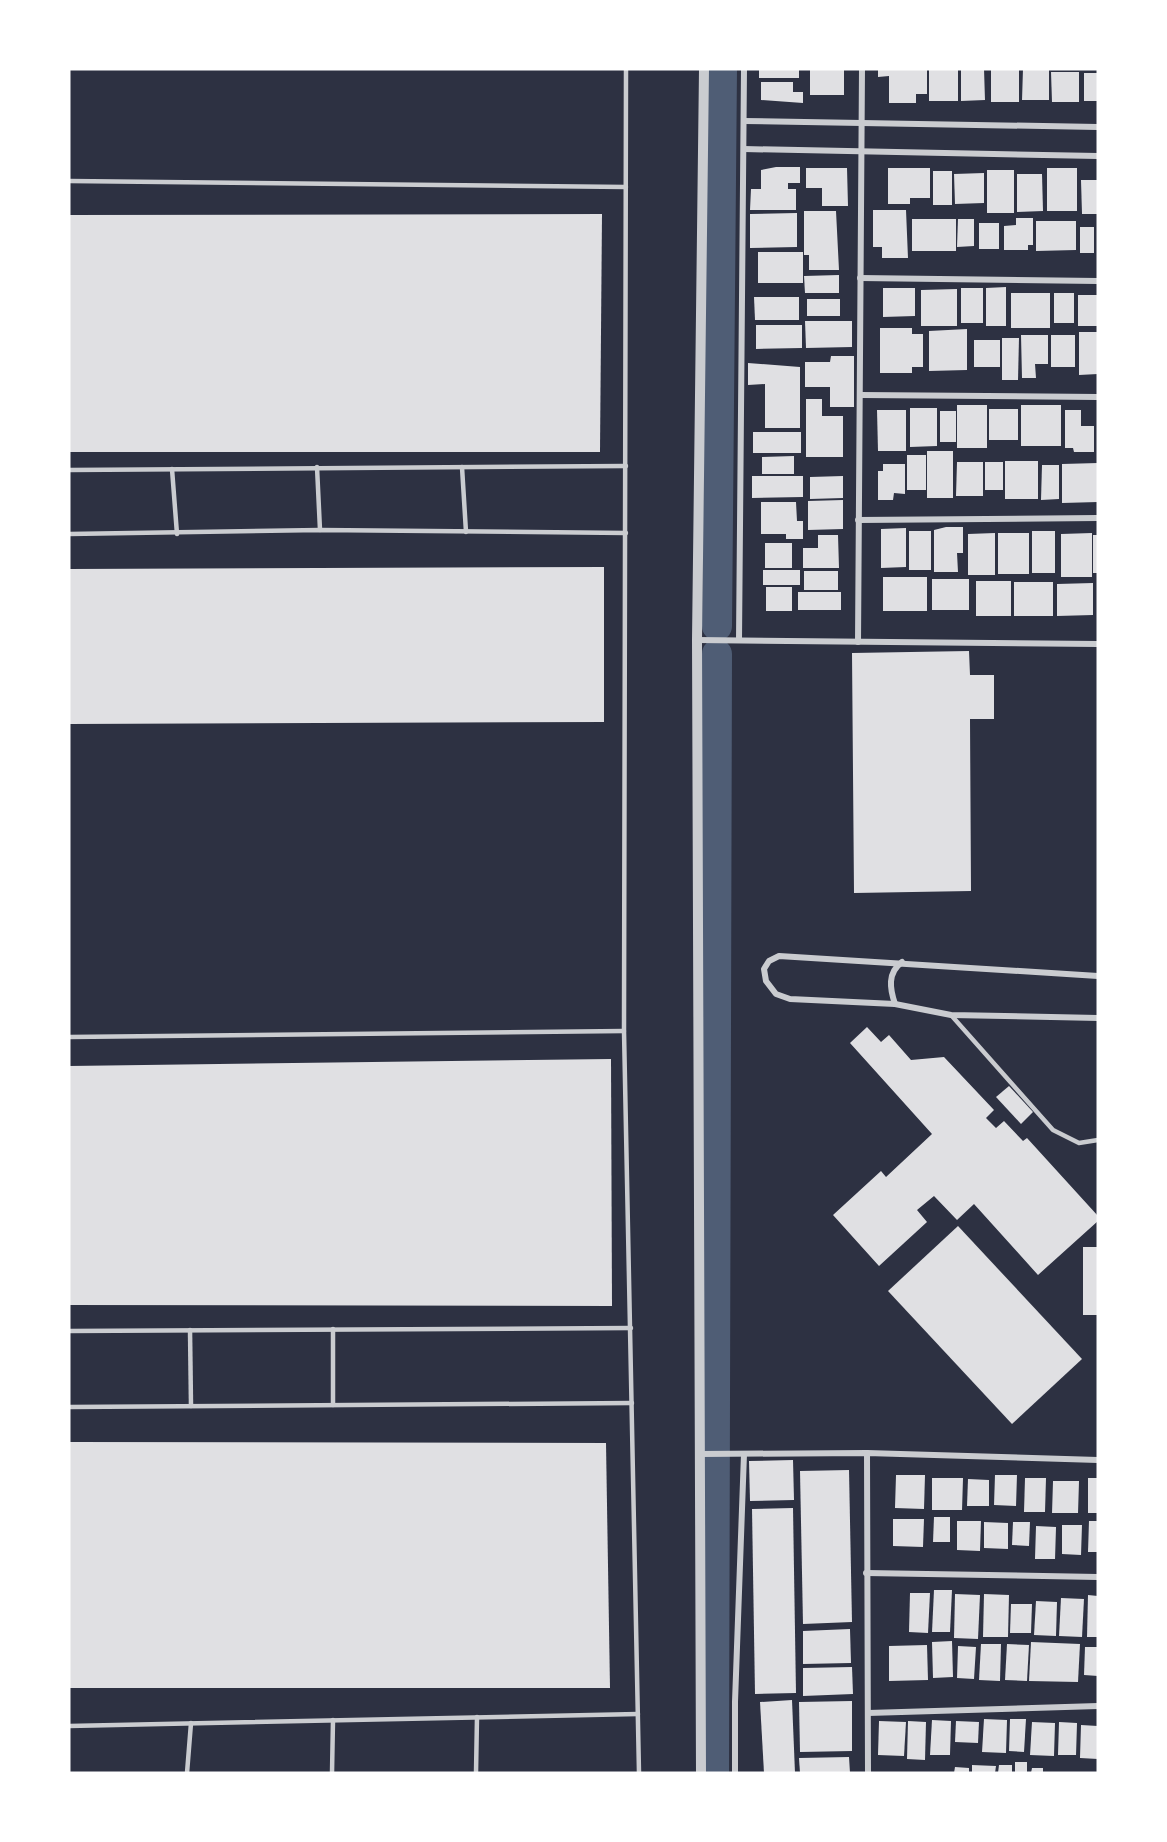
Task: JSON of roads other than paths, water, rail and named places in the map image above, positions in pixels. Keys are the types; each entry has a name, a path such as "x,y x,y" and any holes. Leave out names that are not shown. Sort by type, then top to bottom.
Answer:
{"street":[{"path":"701,1773 704,1454 697,640 704,69"},
{"path":"739,640 744,69"},
{"path":"858,642 862,69"},
{"path":"744,121 1098,127"},
{"path":"744,149 1098,156"},
{"path":"860,278 1098,281"},
{"path":"861,394 1098,397"},
{"path":"858,520 1098,518"},
{"path":"697,640 1098,644"},
{"path":"1098,976 779,956 769,961 764,969 766,981 771,990 790,999 895,1005 951,1015 1098,1018"},
{"path":"895,1005 890,981 895,968 902,962"},
{"path":"704,1454 867,1453 1098,1460"},
{"path":"867,1453 868,1773"},
{"path":"735,1773 735,1701 744,1454"},
{"path":"866,1573 1098,1577"},
{"path":"868,1713 1098,1707"}],"lane":[{"path":"626,69 624,1031 639,1773"},
{"path":"69,181 626,187"},
{"path":"69,470 626,466"},
{"path":"317,467 320,530"},
{"path":"462,467 466,532"},
{"path":"172,469 177,534"},
{"path":"69,534 320,530 626,533"},
{"path":"951,1015 1053,1130 1079,1143 1098,1140"},
{"path":"69,1037 624,1031"},
{"path":"69,1330 631,1328"},
{"path":"333,1329 333,1405"},
{"path":"190,1330 191,1406"},
{"path":"69,1407 632,1403"},
{"path":"69,1726 638,1714"},
{"path":"476,1773 477,1717"},
{"path":"332,1773 333,1720"},
{"path":"187,1773 190,1723"}],"waterway":[{"path":"717,626 722,69"},
{"path":"714,1773 717,654"}]}
